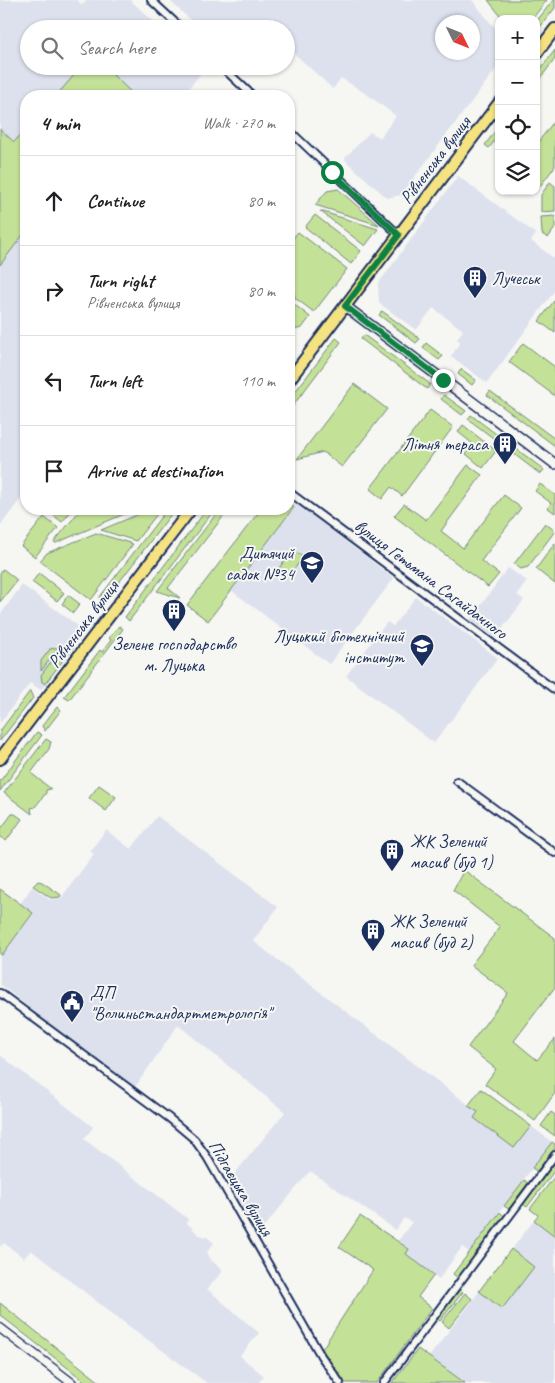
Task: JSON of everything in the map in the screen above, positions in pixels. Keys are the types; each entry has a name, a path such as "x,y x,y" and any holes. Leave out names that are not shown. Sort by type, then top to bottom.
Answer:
{"main road":[{"path":"540,49 555,29"},
{"name":"Рівненська вулиця","path":"295,372 497,105"},
{"path":"345,306 555,464"},
{"name":"Рівненська вулиця","path":"0,759 186,515"}],"street":[{"path":"152,0 173,20"},
{"path":"231,75 247,90"},
{"path":"295,136 399,235"},
{"name":"вулиця Гетьмана Сагайдачного","path":"295,496 555,690"},
{"path":"457,781 555,853"},
{"name":"Підгаєцька вулиця","path":"0,993 169,1118 194,1139 207,1157 321,1356 340,1383"},
{"path":"384,1383 555,1155"},
{"path":"0,1328 72,1383"}],"shaded area":[{"path":"0,0 77,0 82,5 87,0 130,0 152,20 20,20 20,75 199,75 189,88 192,90 20,90 20,500 0,526"},
{"path":"472,0 495,28 495,70 401,195 387,198 345,158 370,132 380,138 396,116 341,78 333,89 295,54 295,20 190,20 170,1"},
{"path":"458,176 536,234 531,241 555,259 555,290 487,383 451,356 461,342 457,339 463,330 433,308 416,330 379,303 378,284"},
{"name":"Дитячий садок №34","path":"297,504 394,578 329,664 231,590 289,515 295,515 295,507"},
{"path":"508,568 527,581 517,595 524,600 495,638 470,620"},
{"path":"22,585 85,631 41,690 30,683 0,723 0,615"},
{"name":"Луцький біотехнічний інститут","path":"416,597 498,658 434,743 346,676 387,622 393,626"},
{"path":"157,816 278,907 253,941 478,1112 474,1118 514,1148 531,1126 552,1142 469,1252 462,1247 439,1279 406,1254 409,1248 398,1241 412,1222 404,1218 396,1230 310,1171 259,1233 228,1182 285,1112 178,1025 135,1087 39,1016 0,984 0,957 33,914 20,904 32,887 50,900 61,898 94,854 90,851 106,830 131,849"},
{"path":"0,1055 93,1127 84,1139 188,1219 187,1223 199,1235 207,1237 214,1243 207,1252 211,1260 223,1271 207,1289 259,1333 240,1356 264,1376 258,1383 207,1383 114,1315 31,1250 24,1258 4,1243 0,1247"},
{"path":"555,1176 555,1383 465,1383 429,1357 538,1215 530,1209"}],"green space":[{"path":"488,0 547,0 535,15 500,15"},
{"path":"555,0 555,8 540,27 540,17"},
{"path":"555,50 555,59 540,79 540,70"},
{"path":"74,75 113,75 129,90 61,90"},
{"path":"555,120 555,166 540,186 540,150 540,140"},
{"path":"0,129 14,142 20,136 20,239 0,265"},
{"path":"495,131 495,140 489,148 485,145"},
{"path":"550,182 555,186 555,211 541,212 541,195"},
{"path":"338,189 379,225 315,205 327,191"},
{"path":"320,211 378,229 365,246"},
{"path":"315,215 361,251 351,264 305,227"},
{"path":"555,216 555,228 548,238 542,234 541,217"},
{"path":"298,232 347,269 314,312 295,298 295,236"},
{"path":"555,302 555,333 539,321"},
{"path":"295,305 310,317 302,328 295,330"},
{"path":"382,311 420,339 416,343 379,315"},
{"path":"364,335 430,384 427,389 361,339"},
{"path":"336,338 341,342 295,403 295,392"},
{"path":"426,343 443,356 439,360 423,348"},
{"path":"523,343 555,367 555,396 509,362"},
{"path":"461,369 476,380 472,385 458,374"},
{"path":"354,384 387,409 342,467 323,452 297,459"},
{"path":"490,391 555,439 555,446 487,395"},
{"path":"444,395 466,411 462,415 441,399"},
{"path":"430,410 453,427 402,496 391,487 382,499 370,489"},
{"path":"471,415 504,440 501,444 468,419"},
{"path":"463,425 496,451 483,468 466,454 473,444 458,432"},
{"path":"509,443 544,470 540,474 506,448"},
{"path":"468,465 482,475 441,531 463,548 504,495 521,508 481,561 499,574 488,587 394,516 404,504 426,520"},
{"path":"540,484 555,495 555,513 548,508 551,503 535,491"},
{"path":"53,515 68,515 62,522"},
{"path":"76,515 122,515 56,543 54,542"},
{"path":"137,515 156,515 136,541 101,530"},
{"path":"162,515 170,515 104,602 99,598"},
{"path":"202,515 210,515 129,621 125,617"},
{"path":"215,515 224,515 168,588 180,598 157,591"},
{"path":"256,515 288,515 208,621 187,605"},
{"path":"44,517 58,528 35,557 21,546"},
{"path":"545,523 555,531 528,567 521,569 514,564"},
{"path":"96,533 133,544 91,600 40,561 47,553"},
{"path":"555,543 555,584 536,569"},
{"path":"293,550 303,557 289,576 279,568"},
{"path":"3,569 17,580 0,602 0,573"},
{"path":"39,573 64,593 57,601 32,582"},
{"path":"68,595 80,604 73,613 62,604"},
{"path":"119,626 123,629 69,700 64,697 100,650 102,652 111,640 109,638"},
{"path":"59,647 41,671 41,661 50,649"},
{"path":"62,647 73,647 45,684 42,682 41,675"},
{"path":"30,691 33,698 0,741 0,731"},
{"path":"57,707 61,710 45,731 42,726"},
{"path":"37,732 42,735 0,791 0,781"},
{"path":"46,739 51,742 49,749 31,773 51,789 46,790 46,793 35,807 31,808 32,814 4,793"},
{"path":"99,785 116,797 106,811 89,798"},
{"path":"12,814 22,819 6,841 0,836 0,830"},
{"path":"464,870 555,938 555,987 514,1041 537,1060 555,1039 555,1093 535,1121 485,1084 496,1069 468,1047 508,993 471,965 500,927 453,890"},
{"path":"38,881 61,895 60,897 51,898 33,886"},
{"path":"0,889 33,913 2,955 0,954"},
{"path":"481,1089 531,1126 514,1148 474,1118 478,1112 468,1106"},
{"path":"551,1112 555,1115 555,1136 541,1126"},
{"path":"552,1142 555,1144 555,1148 537,1171 532,1168"},
{"path":"555,1162 555,1170 527,1207 523,1204"},
{"path":"555,1176 555,1236 534,1220 538,1215 530,1209"},
{"path":"524,1180 528,1183 509,1209 504,1206"},
{"path":"500,1212 504,1216 458,1278 453,1274"},
{"path":"360,1216 409,1249 406,1254 434,1275 418,1297 432,1308 377,1383 344,1383 322,1349 373,1270 339,1247"},
{"path":"511,1249 534,1267 502,1309 479,1291"},
{"path":"460,1289 463,1292 440,1321 437,1319"},
{"path":"465,1293 472,1299 449,1328 442,1322"},
{"path":"0,1303 101,1383 87,1383 0,1315"},
{"path":"418,1349 465,1383 392,1383"}],"place":[{"name":"Лучеськ","path":"475,299"},
{"name":"Літня тераса","path":"505,465"},
{"name":"Дитячий садок №34","path":"312,584"},
{"name":"Зелене господарство м. Луцька","path":"174,632"},
{"name":"Луцький біотехнічний інститут","path":"422,667"},
{"name":"ЖК Зелений масив (буд 1)","path":"392,872"},
{"name":"ЖК Зелений масив (буд 2)","path":"373,952"},
{"name":"ДП \"Волиньстандартметрологія\"","path":"72,1023"}],"route":[{"path":"332,172 399,235 345,306 443,380"}]}
